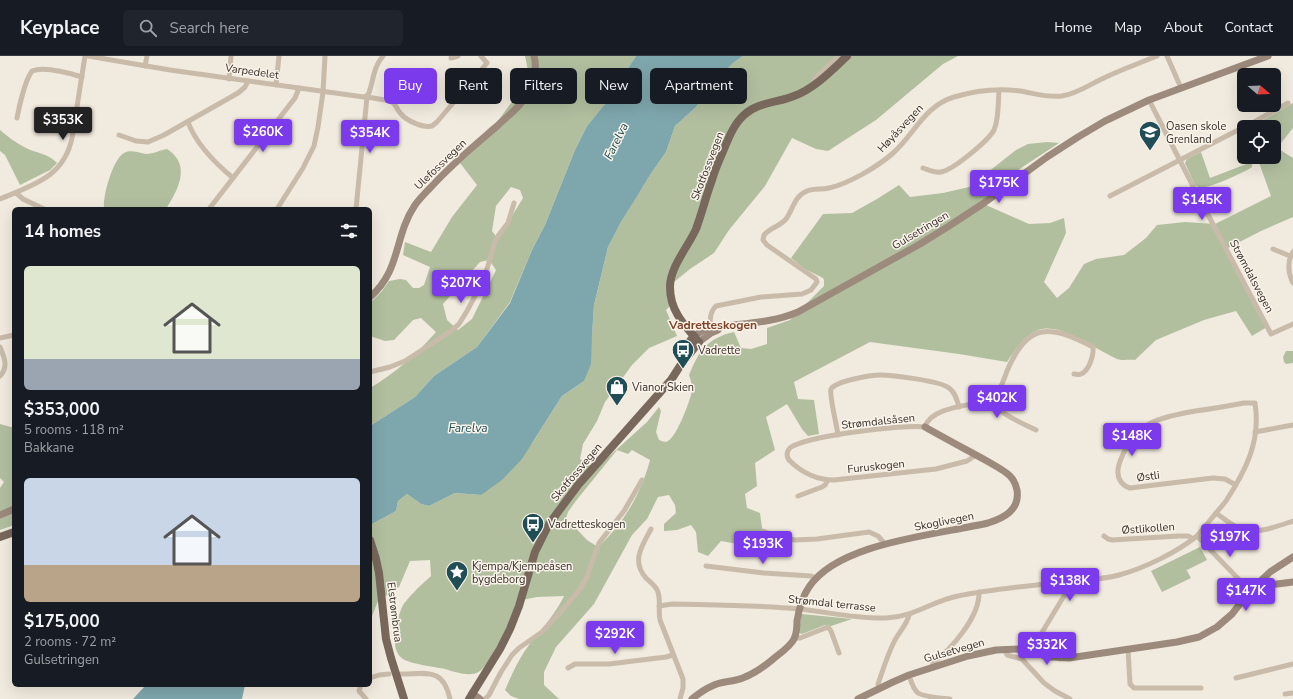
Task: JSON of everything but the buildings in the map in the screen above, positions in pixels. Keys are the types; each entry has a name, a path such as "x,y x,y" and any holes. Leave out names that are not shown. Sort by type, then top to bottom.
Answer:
{"main road":[{"name":"Skotfossvegen","path":"465,699 470,696 496,655 510,629 519,606 535,552 550,524 574,490 671,380 696,339 676,313 672,302 670,283 674,271 695,230 711,181 726,143 738,121 747,112 757,106 794,97 812,86 847,56"},
{"path":"0,537 12,533"},
{"name":"Elstrømbrua","path":"372,546 376,559 380,585 386,639 390,658 401,686 404,699"},
{"name":"Elstrømbrua","path":"401,686 409,699"}],"street":[{"name":"Varpedelet","path":"87,56 145,66 391,101 394,103 399,112 406,118 424,126 432,126 437,122 487,63 481,56"},
{"path":"0,199 16,193 51,175 65,160 70,148 87,56"},
{"path":"145,66 147,56"},
{"path":"229,78 232,56"},
{"path":"276,85 279,56"},
{"path":"278,207 300,174 312,150 317,134 323,92 325,56"},
{"path":"356,207 367,97 370,93 376,66 383,56"},
{"path":"451,58 458,56"},
{"name":"Ulefossvegen","path":"372,295 390,274 411,211 418,201 452,165 519,106 524,99 534,79 536,67 534,56"},
{"path":"812,86 814,78 839,56"},
{"name":"Høyåsvegen","path":"711,331 711,313 718,305 761,297 802,294 810,290 816,284 817,280 767,245 763,240 766,232 778,226 786,218 801,194 811,190 834,187 877,165 897,149 924,116 945,101 972,92 1017,91 1051,96 1064,95 1157,56"},
{"path":"1167,56 1181,88"},
{"name":"Gulsetringen","path":"711,331 724,327 779,319 789,316 920,244 956,222 1047,157 1078,136 1105,121 1149,100 1268,56"},
{"path":"17,118 24,91 32,71 53,70 82,77"},
{"path":"119,135 136,141 148,142 188,122 238,93 245,87 248,81"},
{"path":"211,207 295,98 299,88"},
{"path":"923,168 938,173 947,171 958,164 988,139 995,126 999,91"},
{"name":"Strømdalsvegen","path":"1149,100 1271,334 1293,324"},
{"path":"1257,120 1288,103"},
{"path":"188,122 195,138 233,178"},
{"path":"1110,196 1237,131"},
{"path":"16,193 23,199 40,207"},
{"path":"372,372 405,361 451,331 459,324 484,279 495,242 508,222 514,203"},
{"path":"1273,248 1292,254 1289,269 1293,283"},
{"path":"696,339 711,331"},
{"path":"1036,430 1002,412 994,406 990,400 1001,388 1012,360 1019,348 1030,337 1038,333 1052,331 1063,333 1093,347 1092,357 1086,370 1081,374 1074,374"},
{"path":"0,338 12,335"},
{"path":"0,347 6,363 0,376"},
{"path":"838,434 831,391 833,387 840,383 863,377 885,375 940,384 950,389 954,394 959,407"},
{"name":"Strømdalsåsen","path":"787,453 788,450 797,444 838,434 906,427 925,428 927,422 932,416 941,412 990,400"},
{"name":"Østli","path":"1236,485 1226,479 1213,478 1130,488 1119,480 1118,472 1120,461 1130,441 1140,430 1153,421 1167,416 1244,403 1254,403"},
{"name":"Strømdal terrasse","path":"659,606 672,604 799,609 846,616 890,618 909,615 949,598 979,592 1019,586 1112,577 1134,570 1181,547 1195,538 1226,501 1236,485 1252,451 1256,415 1254,403"},
{"path":"1255,432 1293,425"},
{"name":"Skoglivegen","path":"795,638 799,609 806,590 824,570 856,554 885,544 998,520 1015,507 1018,497 1017,488 1014,480 1004,471 925,428"},
{"name":"Furuskogen","path":"787,453 789,460 797,467 818,478 828,480 842,480 936,469 967,461 976,455"},
{"path":"485,699 489,695 512,655 519,648 542,632 580,589 587,576 599,544 624,511 642,480"},
{"path":"798,496 822,487 828,480"},
{"path":"0,515 12,510"},
{"path":"1216,513 1234,525 1246,530 1265,529 1293,522"},
{"path":"651,529 640,550 639,564 641,571 658,592 660,620 681,674 683,683 683,692 680,699"},
{"path":"763,531 783,538 801,540 869,532 878,536 885,544"},
{"name":"Østlikollen","path":"1104,536 1112,540 1183,536 1195,538"},
{"path":"1195,538 1250,591"},
{"name":"Gulsetvegen","path":"858,699 909,675 978,654 1004,648 1020,649 1060,659 1177,642 1199,637 1217,627 1232,614 1250,591 1274,569 1293,557"},
{"path":"706,566 764,573 811,576 816,578"},
{"path":"1060,659 1061,650 1038,647 1036,644 1067,591 1070,581"},
{"path":"1257,585 1261,586 1293,582"},
{"path":"932,668 933,662 945,653 968,625 977,603 979,592"},
{"path":"879,688 878,684 889,652 895,639 907,622 909,615"},
{"path":"692,699 711,686 743,678 754,673 772,660 795,638 800,638 828,627 831,631 839,653"},
{"path":"1004,648 1007,655 1022,659 1044,683 1054,691 1070,699"},
{"path":"1128,649 1131,687 1201,688"},
{"path":"568,668 575,664 609,664 673,655"},
{"path":"1236,678 1293,664"},
{"path":"372,677 389,674"},
{"path":"401,674 437,675 444,682 450,699"},
{"path":"909,675 918,692 950,699"},
{"path":"360,687 359,691 366,699"},
{"path":"1285,694 1293,693"},
{"path":"470,696 480,699"}],"green space":[{"path":"525,56 636,56 628,68 585,68 585,104 605,104 587,126 575,150 545,225 532,250 510,302 477,347 434,376 415,397 372,425 372,387 405,363 436,332 421,318 413,320 394,340 385,341 372,337 372,301 389,281 400,279 406,280 413,288 419,288 424,285 430,267 403,255 405,242 431,252 452,217 477,185 460,163 480,145 510,104 577,104 577,68 528,68","holes":["511,187 520,190 523,198 498,239 492,231 496,206","489,260 496,270 472,319 458,330 447,320 443,304 480,262"]},
{"path":"743,56 958,56 943,64 876,120 828,151 816,149 792,138 765,186 729,230 714,253 690,269 669,286 673,303 666,310 677,336 649,348 632,365 605,402 597,421 583,444 580,459 595,469 647,422 659,407 661,411 656,432 659,440 666,442 672,438 683,418 691,396 692,387 689,375 696,359 711,342 717,338 734,332 741,348 751,349 767,344 767,328 790,320 824,286 823,278 805,269 791,258 823,214 852,213 899,185 910,197 943,193 969,187 1016,150 1028,144 1047,142 1059,143 1021,168 984,199 986,205 1029,224 1050,223 1064,218 1066,233 1044,282 1057,298 1069,288 1084,264 1096,259 1124,255 1146,238 1157,225 1185,222 1215,224 1271,196 1260,164 1281,164 1281,150 1293,158 1293,217 1226,249 1267,327 1252,336 1236,311 1204,320 1156,340 1135,360 1117,359 1070,334 1048,328 1038,330 1028,336 1018,346 1007,362 870,342 794,382 798,399 814,400 819,434 808,436 787,404 766,417 775,450 755,463 757,486 745,494 747,508 760,513 763,535 778,542 764,553 749,546 721,541 708,556 698,552 696,532 691,525 677,530 664,531 664,524 676,513 675,505 669,495 658,497 647,519 632,535 594,604 556,647 544,672 544,685 559,699 519,699 511,696 505,690 524,652 554,614 564,596 537,597 517,601 491,658 480,671 476,673 463,674 417,664 403,659 398,654 395,642 398,619 404,603 431,576 430,560 410,561 399,587 378,601 372,616 372,524 396,511 398,501 407,494 421,504 429,506 455,493 481,495 533,442 562,396 584,381 592,335 594,305 608,247 621,222 666,152 675,126 698,104 747,104 747,68 728,68","holes":["617,450 628,454 632,450 650,460 642,485 624,518 598,547 587,540 566,518 575,502"]},
{"path":"1293,103 1293,128 1281,143 1281,120 1263,120 1277,112 1281,112 1281,110"},
{"path":"0,130 19,144 54,160 57,163 50,170 20,185 5,155 0,151"},
{"path":"167,149 175,155 179,162 181,170 178,186 167,207 104,207 105,194 110,178 116,162 120,157 129,151 146,154"},
{"path":"1201,152 1210,178 1246,164 1252,164 1252,167 1226,180 1211,186 1200,188 1195,185 1185,163 1187,159"},
{"path":"1286,351 1293,351 1293,363 1286,364 1284,362 1283,357"},
{"path":"0,424 12,427 12,526 0,530 0,488 4,482 0,478"},
{"path":"1200,547 1207,560 1187,570 1186,569 1191,578 1162,592 1151,571"},
{"path":"802,614 852,619 831,626 825,625 802,634 799,633"}],"water":[{"name":"Farelva","path":"636,56 743,56 728,68 650,68 650,104 698,104 675,126 666,152 621,222 608,247 594,305 591,364 584,381 562,396 522,459 502,480 481,495 455,493 429,506 421,504 407,494 398,501 396,511 372,524 372,425 415,397 434,376 477,347 510,303 532,250 545,225 575,150 587,126 605,104 642,104 642,68 628,68"},
{"path":"144,687 245,687 242,699 133,699"}],"place":[{"name":"Oasen skole Grenland","path":"1150,152"},
{"name":"Vadrette","path":"683,370"},
{"name":"Vianor Skien","path":"617,406"},
{"name":"Vadretteskogen","path":"533,544"},
{"name":"Kjempa/Kjempeåsen bygdeborg","path":"457,592"}],"district":[{"name":"Vadretteskogen","path":"713,325"}]}
